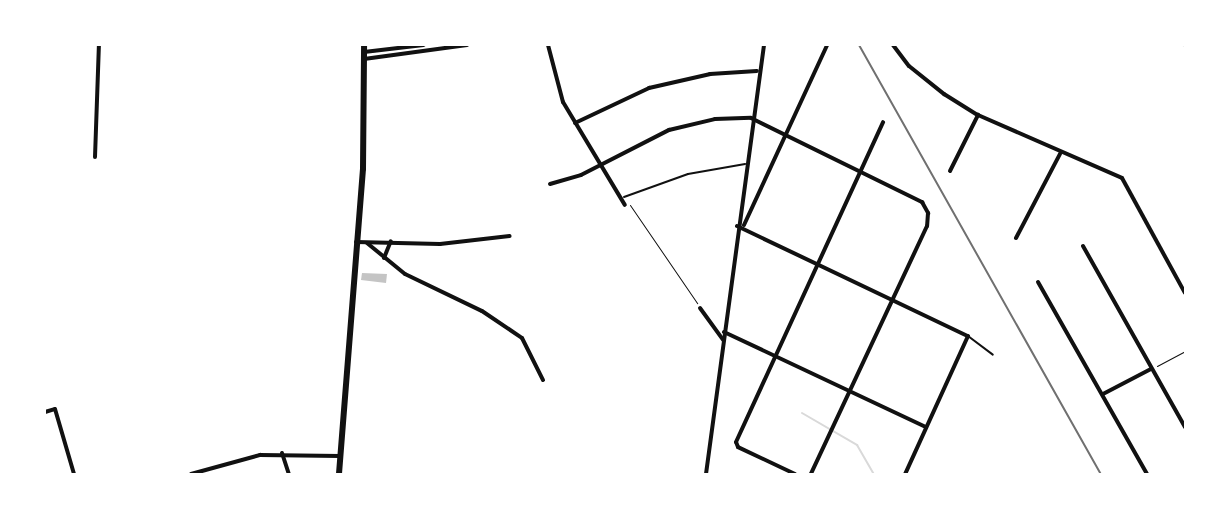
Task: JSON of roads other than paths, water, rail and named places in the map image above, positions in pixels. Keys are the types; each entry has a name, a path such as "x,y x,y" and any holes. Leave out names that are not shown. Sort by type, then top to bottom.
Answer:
{"main road":[{"path":"339,474 356,242 364,45"}],"street":[{"path":"95,158 100,45"},
{"path":"364,52 401,46 424,45"},
{"path":"364,59 401,56 466,45"},
{"path":"548,45 558,92 575,123 625,201"},
{"path":"706,474 757,72 764,45"},
{"path":"744,225 826,45"},
{"path":"893,45 909,66 944,94 978,114 1060,154 1122,178 1185,293"},
{"path":"401,46 401,56"},
{"path":"575,123 649,88 710,74 757,72"},
{"path":"950,171 978,114"},
{"path":"550,184 602,164 669,130 715,119 751,118 914,196 928,211 928,226 892,297 811,474"},
{"path":"795,474 736,445 883,122"},
{"path":"1016,238 1060,154"},
{"path":"737,226 744,225 968,336 905,474"},
{"path":"356,242 367,244 391,241 440,244 510,236"},
{"path":"384,258 391,241"},
{"path":"367,244 405,274 482,311 522,338 543,380"},
{"path":"1083,246 1151,370 1185,427"},
{"path":"1038,282 1147,474"},
{"path":"700,308 723,340"},
{"path":"724,332 776,354 926,427"},
{"path":"1103,394 1151,370"},
{"path":"45,412 55,409 74,474"},
{"path":"282,453 289,474"},
{"path":"190,474 233,460 282,453 340,456"}],"lane":[{"path":"625,201 688,174 745,164"},
{"path":"968,336 993,355"}],"waterway":[{"path":"802,413 857,445 874,474"}],"railway":[{"path":"859,45 1101,474"}]}
